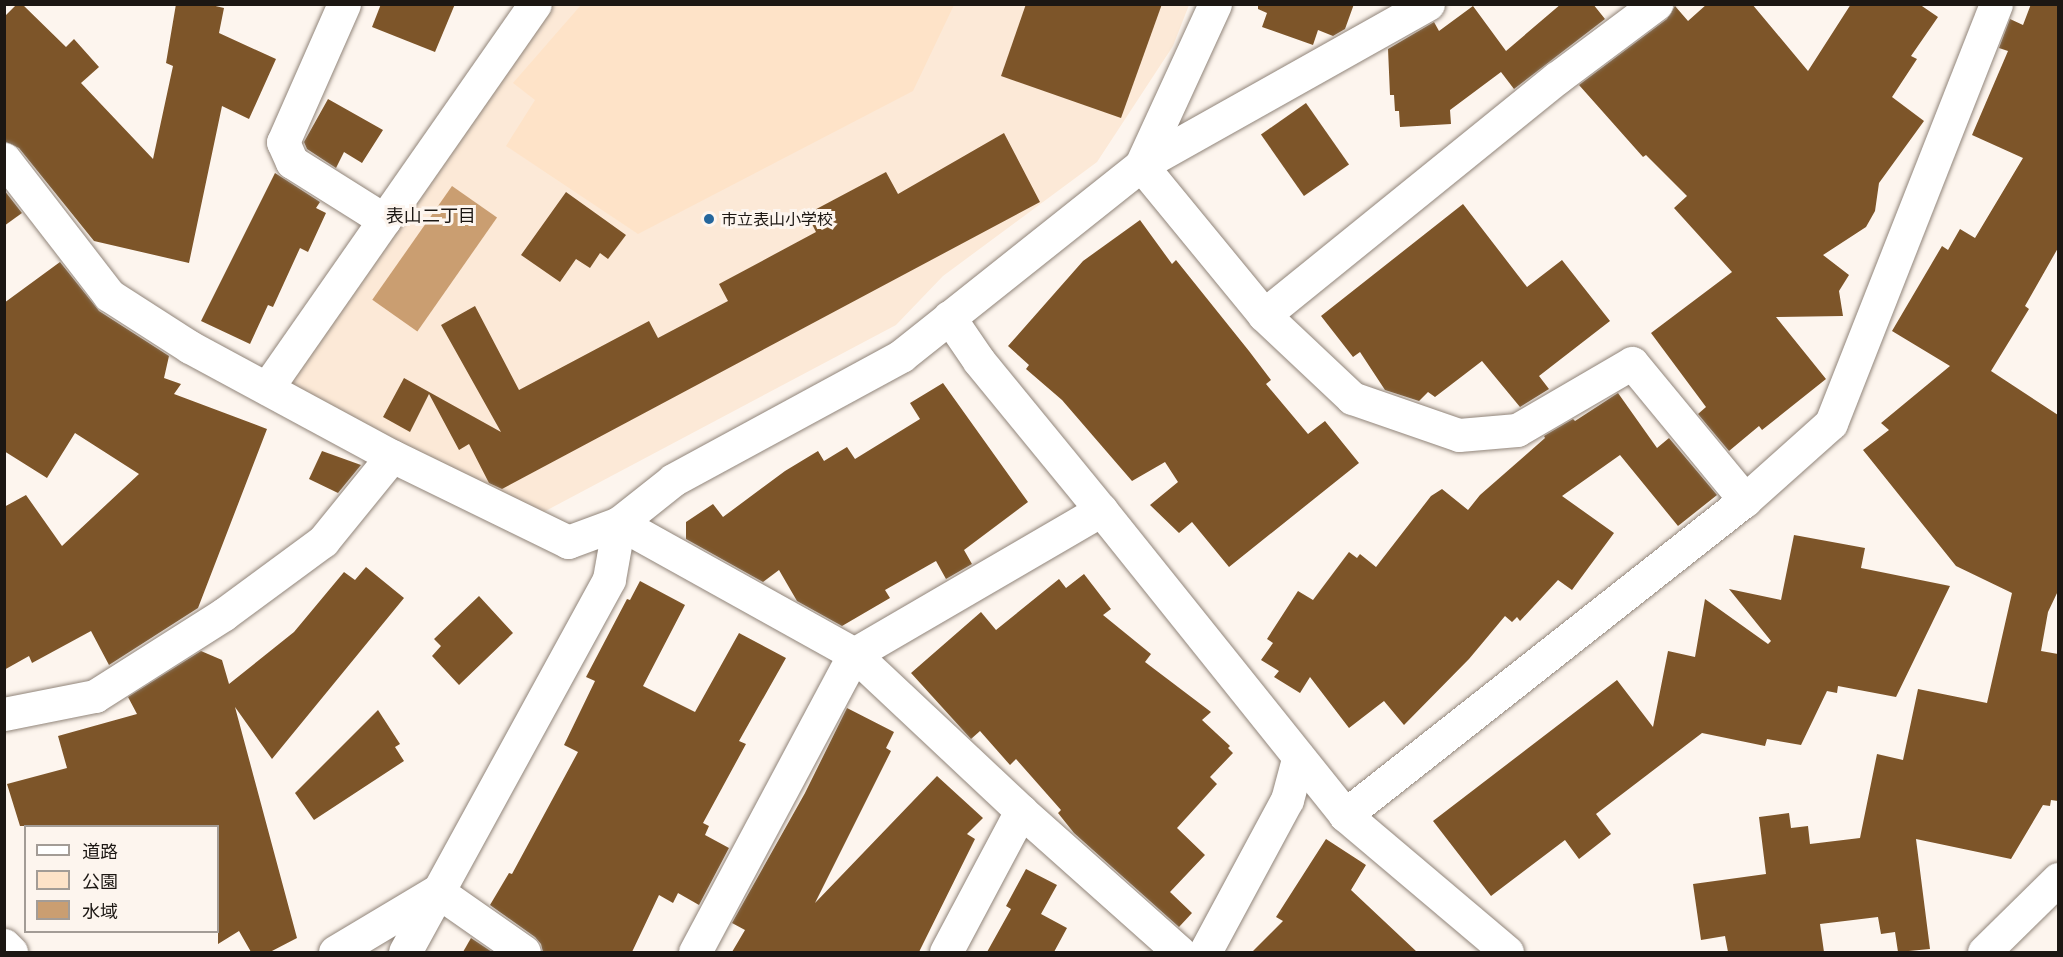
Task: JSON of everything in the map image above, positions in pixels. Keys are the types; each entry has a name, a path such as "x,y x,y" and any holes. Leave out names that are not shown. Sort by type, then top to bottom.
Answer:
{"street":[{"path":"344,4 283,142 292,162 384,220"},
{"path":"267,388 535,4"},
{"path":"1141,165 1215,4"},
{"path":"4,159 109,295 190,347 392,456 568,542 619,523 673,480 901,356 1141,165 1428,4"},
{"path":"1264,315 1557,78 1656,4"},
{"path":"1345,815 1745,500 1831,423 1996,4"},
{"path":"1141,165 1264,315 1352,398 1459,435 1517,430 1632,363 1745,500"},
{"path":"949,317 979,361 1345,815 1507,952"},
{"path":"4,714 96,696 224,614 323,541 392,456"},
{"path":"695,952 854,654 1101,510"},
{"path":"619,523 854,654 1021,811 1179,952"},
{"path":"405,952 609,579 619,523"},
{"path":"1205,952 1287,800 1298,759"},
{"path":"946,952 1021,811"},
{"path":"1984,952 2058,879"},
{"path":"334,952 437,891"},
{"path":"437,891 524,952"},
{"path":"4,945 10,952"}],"shaded area":[{"name":"市立表山小学校","path":"546,5 1189,5 1173,46 1097,162 943,276 896,325 536,516 293,388 288,381"}],"green space":[{"path":"581,5 954,5 913,91 638,234 506,146 535,100 513,83"}],"water":[{"path":"452,186 497,218 417,331 372,300"}],"building":[{"path":"17,4 22,4 66,47 74,39 99,67 81,83 153,159 173,66 166,63 176,4 207,4 224,8 219,33 276,59 249,119 222,106 189,263 94,241 19,148 4,141 4,17"},
{"path":"381,4 455,4 435,52 372,27"},
{"path":"1026,4 1162,4 1121,118 1001,76"},
{"path":"1258,4 1354,4 1345,29 1333,36 1318,30 1313,45 1262,27 1267,13 1258,9"},
{"path":"1561,4 1593,4 1605,19 1514,89 1501,72 1450,110 1451,124 1400,127 1399,111 1395,111 1394,95 1390,95 1388,49 1434,22 1439,31 1473,6 1506,51"},
{"path":"1707,4 1752,4 1808,71 1851,4 1919,4 1938,17 1911,56 1917,59 1892,97 1924,121 1879,183 1875,211 1866,227 1823,255 1849,275 1839,291 1843,316 1776,317 1826,379 1762,430 1759,426 1729,451 1698,414 1706,407 1651,333 1732,272 1674,208 1687,196 1646,155 1643,157 1579,85 1667,19 1675,6 1688,21"},
{"path":"2031,4 2058,4 2058,248 2025,306 2029,309 1991,371 2058,415 2058,591 2048,612 2041,651 2058,654 2058,801 2051,800 2050,806 2043,805 2011,859 1916,839 1930,949 1898,952 1895,932 1881,934 1878,917 1820,924 1824,952 1728,952 1725,936 1701,940 1693,884 1766,874 1759,817 1789,813 1791,828 1808,826 1810,844 1860,838 1877,754 1903,760 1918,689 1987,703 2012,593 1956,566 1863,450 1889,430 1881,423 1950,366 1892,331 1942,246 1948,250 1960,229 1975,238 2023,158 1972,135 2008,51 1999,48 2010,19 2023,25"},
{"path":"328,99 383,130 362,163 344,152 336,168 307,149 304,142"},
{"path":"1306,103 1349,164 1304,196 1261,135"},
{"path":"1004,133 1040,202 502,489 489,483 469,444 459,450 429,394 410,432 383,417 404,378 501,432 441,325 475,306 519,390 649,321 658,338 728,301 719,284 816,232 807,214 886,172 898,194"},
{"path":"275,173 320,202 316,208 326,213 308,252 300,248 273,307 268,305 250,344 201,321"},
{"path":"4,190 22,213 4,226"},
{"path":"566,192 626,235 608,259 600,253 590,268 576,259 560,282 521,255"},
{"path":"1463,204 1527,287 1562,260 1610,321 1539,376 1549,389 1520,407 1482,361 1435,397 1428,392 1419,401 1385,390 1360,352 1353,357 1321,316"},
{"path":"1140,220 1172,264 1176,260 1249,351 1271,380 1266,384 1308,434 1325,421 1359,463 1229,567 1192,522 1179,533 1150,505 1178,482 1165,462 1132,481 1062,400 1026,369 1029,365 1008,346 1083,261"},
{"path":"60,262 99,311 169,356 164,378 181,384 174,394 267,429 198,608 109,665 91,631 32,663 29,656 4,670 4,507 26,495 62,546 139,474 75,433 47,478 4,451 4,303"},
{"path":"943,383 1028,502 964,550 972,564 946,579 936,561 885,590 890,598 842,626 797,601 779,570 763,582 686,539 686,522 713,504 723,517 785,471 818,451 824,461 847,447 855,459 920,419 910,403"},
{"path":"1618,393 1657,448 1669,438 1717,495 1678,526 1620,455 1562,496 1614,533 1572,590 1558,580 1520,621 1517,617 1512,622 1505,616 1469,659 1404,725 1384,701 1349,728 1310,677 1300,693 1274,677 1279,671 1261,660 1273,643 1267,639 1298,591 1313,600 1349,552 1357,558 1360,554 1376,567 1431,496 1442,489 1468,510 1480,495 1545,438 1544,436 1573,419 1575,421"},
{"path":"322,451 361,465 338,493 309,479"},
{"path":"1794,535 1865,548 1861,568 1950,586 1896,697 1838,686 1837,693 1827,691 1801,745 1767,739 1765,746 1702,733 1596,814 1611,834 1579,859 1565,840 1491,896 1433,821 1617,680 1653,727 1668,651 1695,657 1705,599 1768,644 1771,641 1729,589 1781,600"},
{"path":"366,567 404,598 272,759 235,707 297,938 270,952 251,952 239,931 218,944 219,825 20,826 7,784 67,768 58,736 137,714 128,697 201,651 222,660 229,684 294,632 344,572 355,580"},
{"path":"1084,574 1111,609 1103,615 1151,654 1145,662 1211,712 1202,720 1230,746 1228,748 1233,753 1210,777 1217,784 1177,828 1205,855 1170,892 1192,913 1179,927 1074,833 1058,813 1061,810 1016,759 1010,765 980,731 971,739 911,673 981,612 996,630 1059,579 1066,588"},
{"path":"640,581 685,605 643,686 695,712 739,633 786,658 739,741 746,744 703,823 709,826 705,835 729,848 699,905 678,893 673,903 659,895 632,952 543,952 541,944 535,937 490,905 509,873 512,874 578,752 564,745 595,681 586,677 627,599 630,600"},
{"path":"479,596 513,633 459,685 432,656 441,646 434,639"},
{"path":"847,708 894,732 886,748 891,751 815,903 937,776 983,818 967,834 975,839 919,952 732,952 745,930 732,923 805,793"},
{"path":"378,710 400,744 395,747 404,761 314,820 295,793"},
{"path":"1326,839 1366,865 1351,890 1417,952 1252,952 1283,921 1276,917"},
{"path":"1026,869 1057,885 1041,914 1067,928 1054,952 987,952 1011,909 1006,906"},
{"path":"471,938 492,952 463,952"}],"place":[{"name":"市立表山小学校","path":"709,219"}],"district":[{"name":"表山二丁目","path":"431,216"}]}
